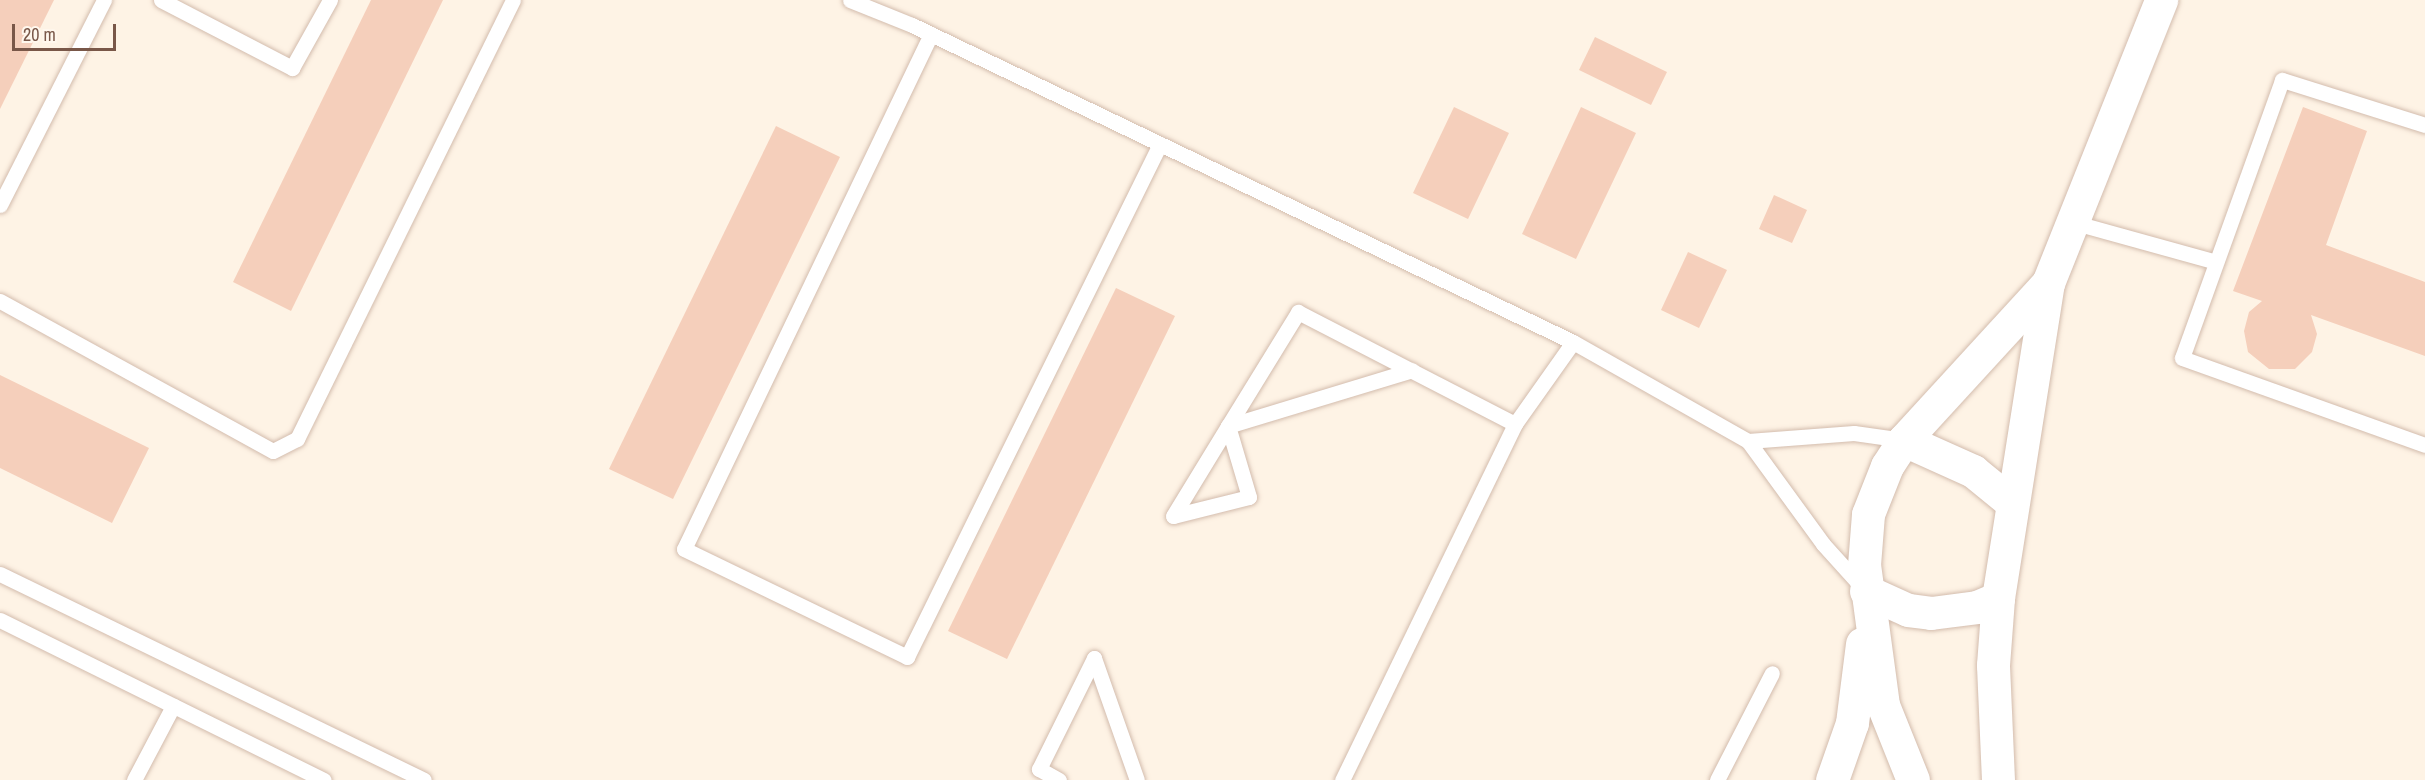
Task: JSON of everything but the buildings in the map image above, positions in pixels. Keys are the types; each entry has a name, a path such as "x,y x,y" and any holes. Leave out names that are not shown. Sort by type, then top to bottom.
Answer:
{"main road":[{"path":"1998,780 1993,676 1998,598 2011,502 2048,283 2161,0"},
{"path":"1913,780 1883,705 1863,565 1868,514 1887,466 1904,440 2048,283"},
{"path":"1904,440 1973,471 2011,502"},
{"path":"1866,591 1908,610 1931,613 1977,607 1998,598"},
{"path":"1832,780 1852,723 1866,591"}],"lane":[{"path":"0,205 104,0"},
{"path":"160,0 292,68 330,0"},
{"path":"0,302 273,451 297,439 513,0"},
{"path":"850,0 931,34 1573,342 1748,441 1823,544 1866,591"},
{"path":"931,34 684,549 907,657 1160,144"},
{"path":"2425,125 2282,80 2182,358 2425,445"},
{"path":"2072,222 2216,261"},
{"path":"1228,426 1249,497 1173,516 1203,466 1298,312 1515,424"},
{"path":"1342,780 1515,424 1573,342"},
{"path":"1228,426 1412,370"},
{"path":"1748,441 1854,433 1904,440"},
{"path":"0,574 424,780"},
{"path":"0,620 324,780"},
{"path":"1059,780 1040,769 1094,658 1137,780"},
{"path":"1717,780 1772,673"},
{"path":"134,780 173,706"}]}
